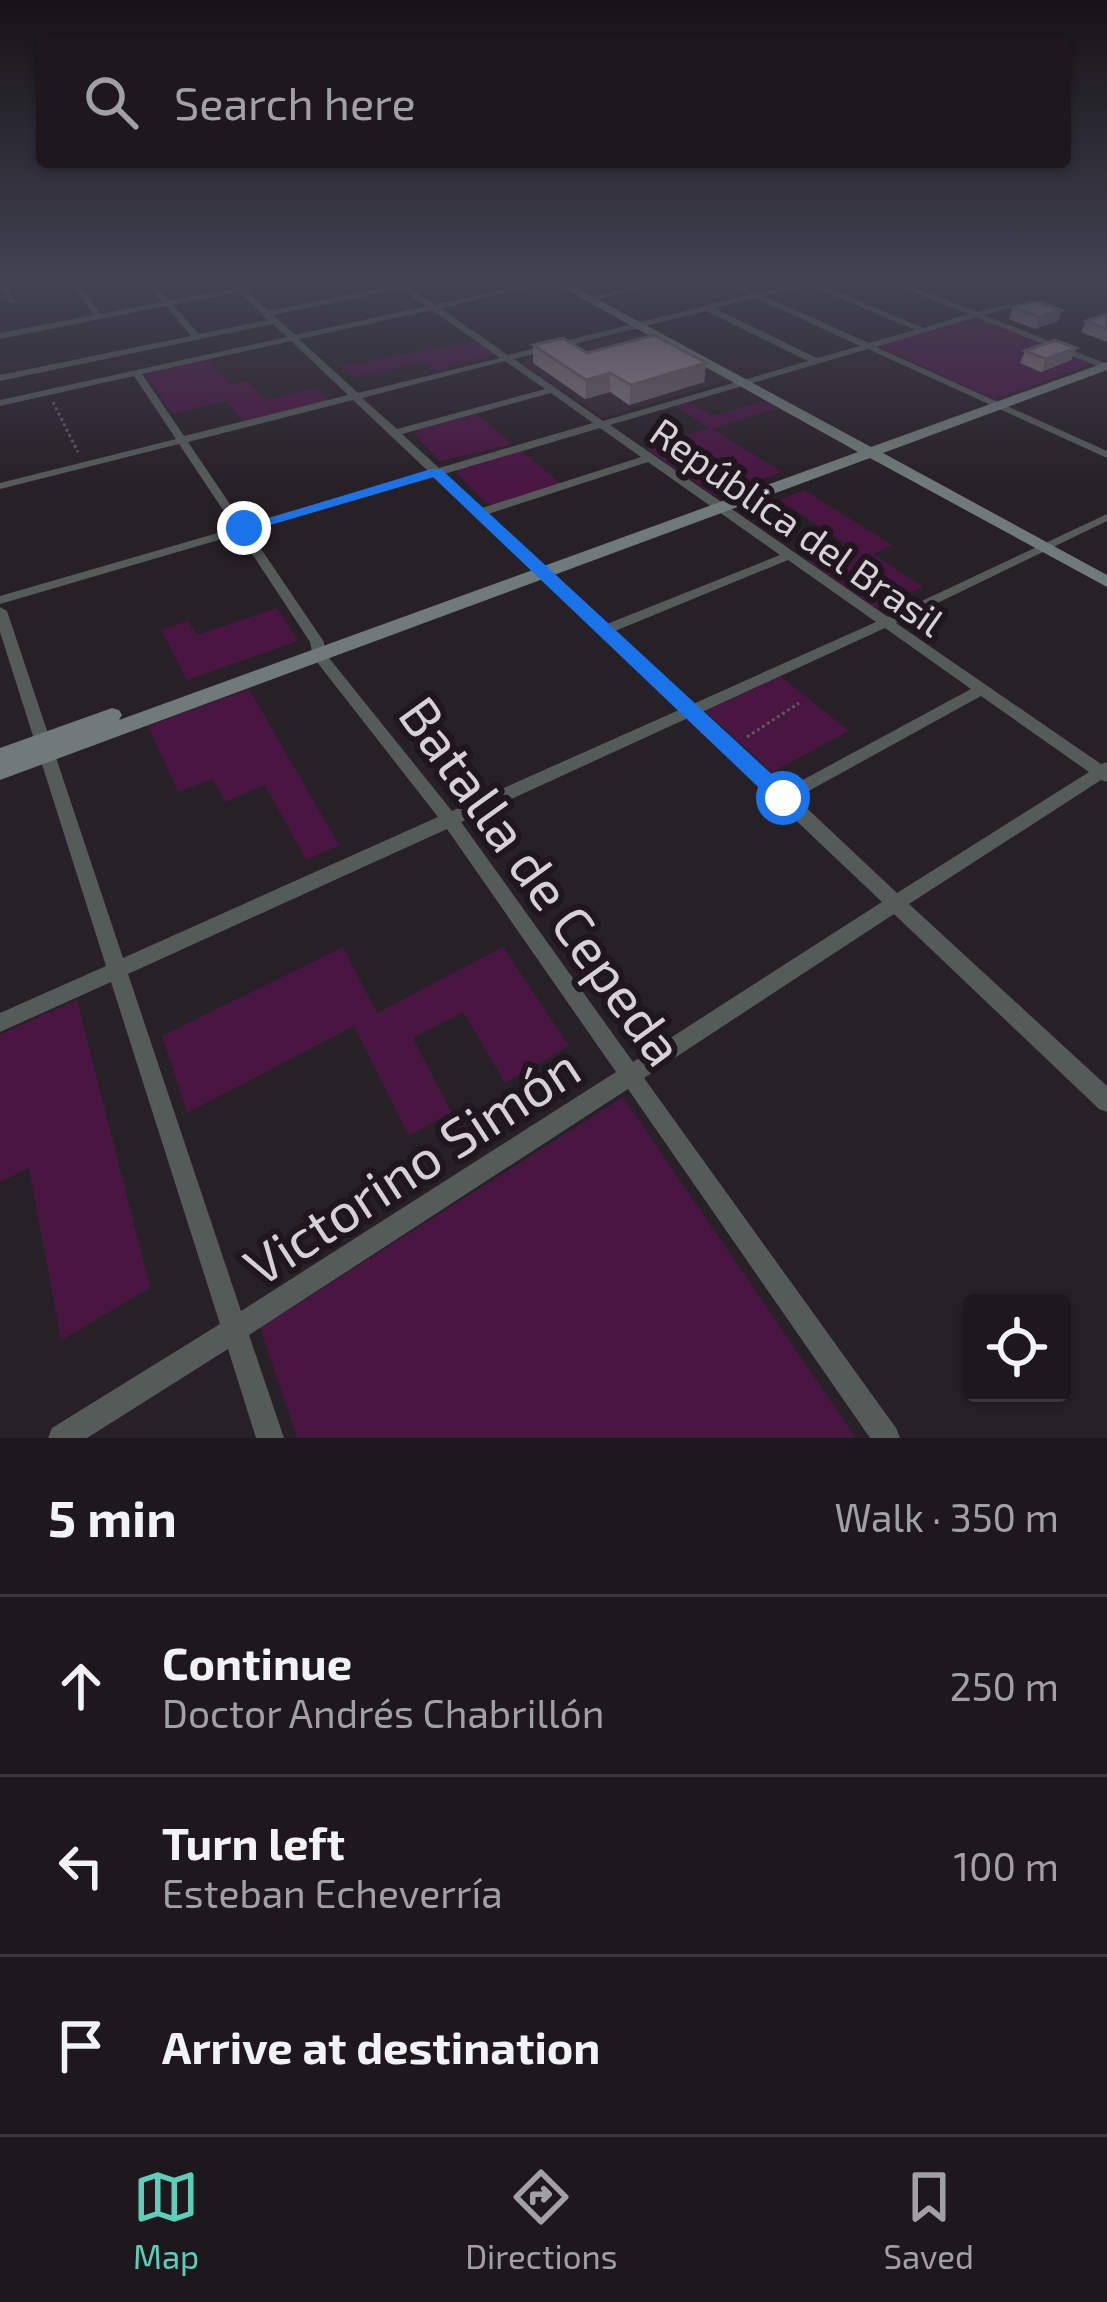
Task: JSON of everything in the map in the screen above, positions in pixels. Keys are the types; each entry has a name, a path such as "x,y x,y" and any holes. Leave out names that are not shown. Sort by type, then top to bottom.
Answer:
{"main road":[{"path":"680,349 1107,583"},
{"path":"0,772 43,748 1106,366"},
{"path":"0,756 43,748"}],"street":[{"path":"0,378 139,349"},
{"path":"0,404 243,349"},
{"path":"306,349 1107,1102"},
{"name":"República del Brasil","path":"494,349 980,690 1105,772"},
{"path":"0,485 542,349"},
{"path":"791,349 815,361"},
{"path":"0,601 858,349"},
{"path":"876,349 1107,454"},
{"path":"1064,349 1106,366"},
{"name":"Batalla de Cepeda","path":"136,372 244,528 318,648 450,820 886,1438"},
{"path":"394,433 552,390"},
{"path":"479,512 649,458"},
{"path":"0,1023 885,623 1107,517"},
{"path":"604,630 788,556"},
{"path":"0,611 270,1438"},
{"path":"783,798 980,690"},
{"name":"Victorino Simón","path":"62,1438 632,1077 893,901 1105,772"}],"path":[{"path":"48,392 85,464"},
{"path":"730,748 799,703"}],"shaded area":[{"path":"433,349 489,349 496,354 434,371 422,362 355,378 341,366"},
{"path":"566,349 673,349 729,380 603,418 524,364 526,359"},
{"path":"886,349 1056,349 1093,364 994,399"},
{"path":"208,359 231,385 248,381 265,400 316,388 328,400 243,421 226,401 173,414 143,374"},
{"path":"765,401 778,408 712,429 782,472 715,496 646,448 709,428 676,406 689,402 712,416"},
{"path":"477,414 513,444 440,461 415,435 415,431"},
{"path":"521,450 561,484 499,504 486,503 457,474 456,469"},
{"path":"804,490 892,545 873,554 923,587 876,608 807,560 846,544 779,500"},
{"path":"277,608 298,641 187,680 161,630 188,621 197,635"},
{"path":"780,676 849,731 772,772 705,711"},
{"path":"249,689 339,845 306,860 265,785 225,802 213,779 178,792 148,726"},
{"path":"343,947 377,1013 503,947 569,1046 505,1083 463,1012 413,1038 451,1112 409,1136 354,1026 187,1113 162,1036"},
{"path":"77,1000 150,1288 61,1340 29,1168 0,1182 0,1034"},
{"path":"623,1097 856,1438 297,1438 260,1328"}],"building":[{"path":"539,349 587,353 680,349 706,363 631,385 610,373 586,380"},
{"path":"1030,349 1073,349 1046,359 1025,351"}],"route":[{"path":"244,528 436,472 783,798"}]}
